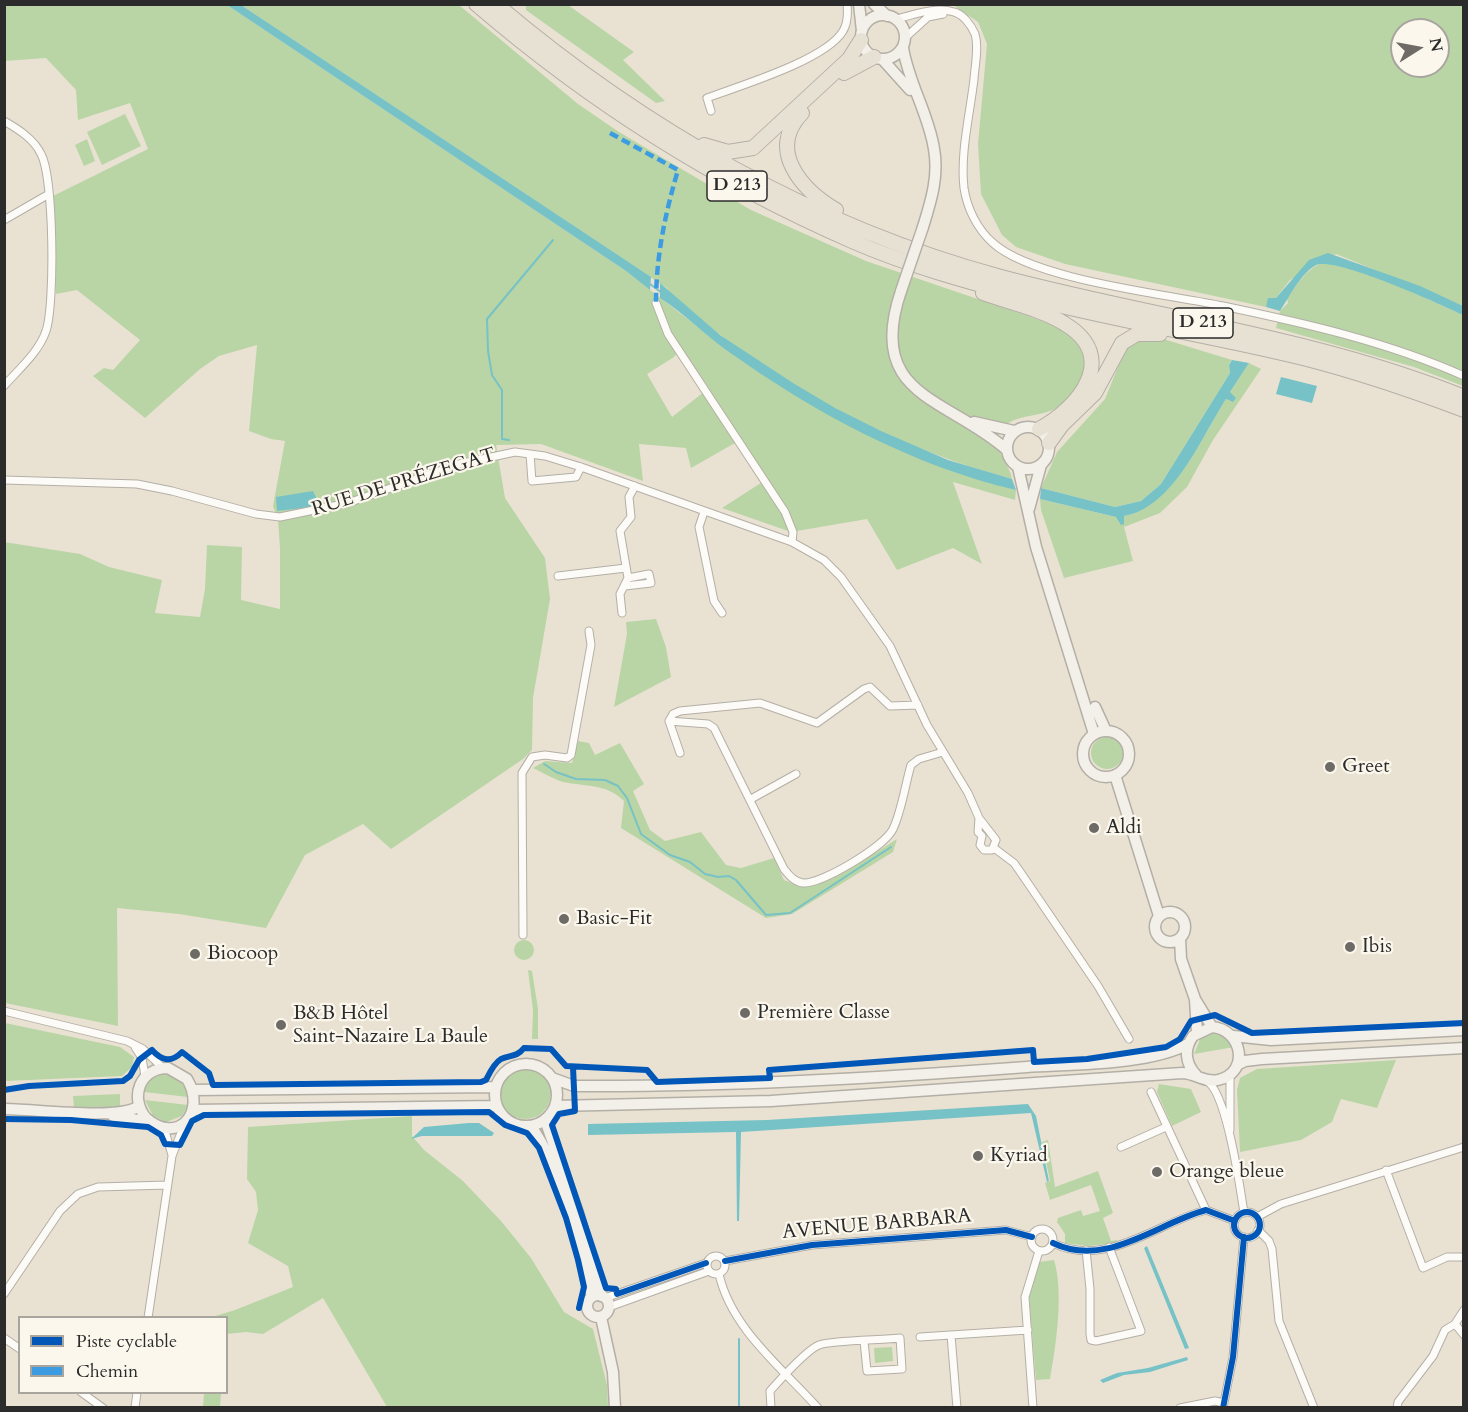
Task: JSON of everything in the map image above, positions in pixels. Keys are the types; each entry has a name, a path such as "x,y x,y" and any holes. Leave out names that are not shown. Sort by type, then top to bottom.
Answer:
{"highway":[{"name":"D 213","path":"476,4 536,55 588,93 719,176 854,242 933,270 1076,309 1331,366 1464,410"},
{"name":"D 213","path":"495,4 574,67 634,109 718,160 774,190 880,236 999,276 1318,349 1425,381 1464,397"},
{"path":"634,109 653,114 706,146 728,152 746,150 764,140 849,59 862,36"},
{"path":"878,58 853,66 839,76 796,119 787,138 788,153 799,180 825,203 874,228 880,236"},
{"path":"933,270 947,280 1065,323 1079,335 1091,360 1087,385 1069,408 1053,422 1039,429"},
{"path":"1049,443 1062,425 1095,393 1122,343 1128,338 1148,332 1201,342 1214,339"}],"main road":[{"path":"859,4 862,36 866,50 907,84 918,104"},
{"path":"874,4 903,26 904,42 918,104 934,149 935,184 892,324 896,363 907,382 922,396 962,419 1006,450"},
{"path":"862,36 870,20 892,17"},
{"path":"878,58 897,55 904,42"},
{"path":"962,419 1014,431 1026,426 1039,429 1049,443 1048,456 1041,465 1029,509"},
{"path":"1014,431 1007,443 1008,458 1018,467 1030,470 1041,465"},
{"path":"1018,467 1035,534 1036,547 1094,734"},
{"path":"1035,534 1042,545 1098,718 1106,731"},
{"path":"1106,731 1121,736 1129,752 1123,769 1115,775 1100,776 1085,764 1084,748 1094,734 1106,731"},
{"path":"1115,775 1148,879 1163,914"},
{"path":"1163,914 1178,914 1184,920 1185,929 1180,938 1181,959 1195,999 1212,1027"},
{"path":"1163,914 1155,924 1155,932 1160,939 1168,942 1181,959"},
{"path":"1168,942 1180,938"},
{"path":"1195,999 1197,1032"},
{"path":"552,1078 557,1095 555,1106 545,1120 531,1126 514,1124 501,1113 497,1106 495,1087 505,1071 522,1064 542,1068 552,1078 574,1086 770,1083 1106,1061 1170,1053 1188,1044 1197,1032 1212,1027 1224,1029 1233,1036 1240,1052 1237,1065 1230,1075 1217,1080 1182,1072 771,1101 555,1106"},
{"path":"1233,1036 1271,1040 1464,1030"},
{"path":"1188,1044 1187,1060 1200,1077"},
{"path":"1237,1065 1245,1061 1260,1059 1464,1048"},
{"path":"4,1109 104,1114 150,1122 164,1128 184,1125 193,1110 192,1090 181,1074 163,1068 152,1070 146,1076 139,1088 139,1106 150,1122"},
{"path":"192,1090 495,1087"},
{"path":"104,1114 130,1111 139,1106"},
{"path":"193,1110 497,1106"},
{"path":"545,1120 578,1213 602,1299 602,1317 613,1372 615,1407"},
{"path":"531,1126 543,1146 558,1182 602,1299"},
{"path":"602,1299 588,1302 589,1312 594,1317 602,1317"}],"street":[{"path":"711,111 707,98 820,52 842,33 847,24 847,4"},
{"path":"892,17 941,9 956,12 968,22 975,35 976,57 963,167 964,188 974,219 993,243 1011,256 1058,273 1296,323 1409,355 1464,376"},
{"path":"904,42 928,17 940,13 953,15 968,22"},
{"path":"4,121 23,132 41,152 46,165 49,194 51,314 45,334 37,348 4,386"},
{"path":"4,220 49,194"},
{"path":"656,303 668,334 785,512 793,532 792,542"},
{"name":"RUE DE PRÉZEGAT","path":"4,480 137,484 256,514 280,517 348,503 485,457 515,452 581,468 635,486 792,542 824,560 841,577 890,646 918,705 975,806 979,818"},
{"path":"530,454 532,481 576,477 581,468"},
{"path":"622,613 620,594 628,578 620,531 631,517 629,497 635,486"},
{"path":"704,512 699,527 714,601 722,613"},
{"path":"558,576 626,568"},
{"path":"625,586 651,584 649,574 628,578"},
{"path":"523,935 522,773 532,757 567,758 571,755 591,645 589,632"},
{"path":"680,753 669,721 672,714 680,711 747,702 760,703 817,723 870,687 890,706 918,705"},
{"path":"669,721 708,724 714,728 784,869 798,882 820,878 880,844 893,829 911,765 919,759 943,752"},
{"path":"751,799 796,774"},
{"path":"979,818 996,840 994,849"},
{"path":"979,818 978,832 982,836"},
{"path":"982,836 991,835"},
{"path":"982,836 981,848 986,851 994,849 1014,863 1022,873 1098,986 1130,1039"},
{"path":"4,1011 134,1045 163,1068"},
{"path":"134,1045 142,1058 146,1076"},
{"path":"1230,1075 1230,1136"},
{"path":"1200,1077 1216,1091 1230,1136 1244,1213"},
{"path":"1151,1092 1206,1210 1235,1221"},
{"path":"148,1316 172,1156 184,1125"},
{"path":"1121,1147 1167,1127"},
{"path":"164,1128 172,1156"},
{"path":"1244,1213 1257,1217 1281,1204 1464,1147"},
{"path":"1386,1170 1423,1268 1447,1257 1464,1257"},
{"path":"4,1294 64,1205 78,1194 98,1186 167,1185"},
{"path":"1053,1242 1047,1251 1040,1251 1032,1244 1032,1237 1037,1231 1044,1230 1050,1233 1053,1242 1063,1248 1086,1250 1110,1247 1147,1236 1206,1210"},
{"path":"1244,1213 1235,1221 1235,1229 1244,1237 1254,1236 1258,1230 1257,1217"},
{"name":"AVENUE BARBARA","path":"707,1267 715,1255 724,1261 813,1245 1006,1230 1032,1237"},
{"path":"1258,1230 1269,1241 1272,1249 1277,1310 1284,1336 1314,1407"},
{"path":"1180,1407 1215,1401 1223,1405 1235,1336 1244,1237"},
{"path":"1086,1250 1090,1289 1090,1334 1091,1341 1096,1341 1141,1330 1110,1247"},
{"path":"1033,1407 1026,1291 1040,1251"},
{"path":"719,1274 724,1270 724,1261"},
{"path":"602,1299 707,1267 719,1274 733,1313 818,1407"},
{"path":"1397,1407 1398,1402 1433,1356 1445,1330 1455,1324 1464,1310"},
{"path":"1455,1324 1464,1335"},
{"path":"920,1337 1028,1330"},
{"path":"951,1335 957,1407"},
{"path":"4,1338 18,1348"},
{"path":"771,1407 770,1391 786,1373 819,1345 864,1341 900,1338 902,1369 867,1371 864,1341"},
{"path":"84,1394 103,1407"}],"green space":[{"path":"5,5 227,5 626,271 735,356 798,396 898,449 961,473 1016,490 1015,500 953,482 982,564 953,548 897,570 867,519 791,532 722,508 767,479 742,439 691,468 686,448 639,444 643,481 541,444 496,445 505,498 545,558 550,599 533,698 532,750 523,759 391,849 363,824 305,855 266,928 179,914 117,908 118,1026 5,1003 4,542 80,554 109,567 162,580 155,613 200,617 205,589 207,545 242,547 241,600 280,609 280,548 278,520 273,506 285,441 271,439 249,431 257,345 219,356 200,369 145,418 93,376 104,368 113,370 140,340 77,290 56,294 53,196 148,149 130,103 78,120 76,90 46,58 5,61","holes":["681,348 709,388 672,417 647,374 674,357"]},
{"path":"241,5 459,5 578,104 619,132 751,210 866,261 1060,327 1077,339 1084,350 1086,369 1083,378 1073,394 1058,407 1012,421 1000,432 999,450 1012,479 934,454 896,438 822,402 752,358 688,312 666,287"},
{"path":"526,5 568,5 634,52 623,60 665,101 656,103 526,10"},
{"path":"953,5 1463,5 1463,306 1336,254 1290,280 1276,298 1270,298 1266,307 1065,264 1016,247 1002,235 981,194 978,144 987,44 978,22"},
{"path":"125,114 141,146 102,165 87,132"},
{"path":"87,139 95,161 84,166 75,145"},
{"path":"1322,263 1335,264 1371,275 1463,315 1463,386 1414,367 1276,328 1280,311 1288,303 1287,299 1294,289 1306,274"},
{"path":"1141,337 1160,338 1232,360 1229,364 1230,373 1161,484 1141,501 1115,507 1041,488 1057,452 1105,399 1126,347"},
{"path":"1249,363 1261,369 1213,440 1187,487 1160,513 1124,527 1133,561 1064,578 1041,510 1040,499 1116,517 1124,524 1124,516 1141,510 1157,500 1184,469 1226,399 1233,402 1230,392"},
{"path":"656,619 666,647 671,677 614,707 627,634 626,622"},
{"path":"1107,737 1118,742 1123,753 1118,764 1107,769 1096,764 1091,753 1096,742"},
{"path":"578,741 589,743 595,755 620,743 644,784 633,791 650,830 665,841 701,832 726,865 741,868 774,858 784,880 802,887 856,865 897,839 893,852 792,914 766,918 621,828 624,801 617,795 603,788 563,782 533,768 545,761 572,763"},
{"path":"520,940 528,940 534,946 534,954 528,960 520,960 514,954 514,946"},
{"path":"528,970 532,971 538,1009 538,1039 532,1039 533,1010"},
{"path":"5,1023 120,1047 134,1057 132,1067 122,1076 5,1081"},
{"path":"1215,1032 1227,1036 1234,1047 1194,1054 1201,1037"},
{"path":"1396,1060 1377,1108 1341,1099 1332,1122 1301,1140 1240,1152 1237,1090 1240,1078 1257,1069"},
{"path":"520,1067 530,1067 539,1071 547,1079 551,1093 547,1107 539,1115 530,1119 520,1119 511,1115 503,1107 499,1098 499,1088 503,1079 511,1071"},
{"path":"158,1074 169,1075 178,1080 188,1097 144,1092 150,1079"},
{"path":"1159,1084 1191,1089 1201,1112 1172,1126 1157,1092"},
{"path":"120,1094 120,1108 74,1108 73,1096"},
{"path":"145,1100 188,1105 182,1116 166,1122 153,1116"},
{"path":"412,1116 412,1136 424,1150 463,1181 501,1221 531,1258 564,1312 593,1329 607,1385 608,1407 387,1407 323,1298 263,1334 246,1332 228,1334 228,1316 216,1316 293,1287 288,1266 248,1243 258,1210 256,1192 247,1179 248,1127"},
{"path":"1048,1140 1055,1187 1098,1171 1113,1213 1103,1218 1111,1241 1117,1240 1117,1243 1088,1246 1065,1243 1065,1234 1057,1222 1058,1218 1081,1210 1083,1216 1100,1211 1091,1185 1050,1200 1045,1183 1050,1181 1042,1142"},
{"path":"1054,1260 1059,1303 1055,1351 1050,1379 1036,1380 1029,1296 1039,1262"},
{"path":"892,1347 893,1361 875,1363 874,1348"},
{"path":"204,1394 221,1394 220,1407 203,1407"}],"water":[{"path":"227,5 241,5 651,277 650,290 626,271"},
{"path":"1328,253 1420,286 1463,306 1463,315 1388,282 1344,267 1327,264 1316,265 1305,274 1280,311 1266,307 1268,298 1276,298 1309,260"},
{"path":"660,283 720,335 835,408 948,460 1012,479 1016,490 940,467 866,435 830,416 762,374 712,339 660,298"},
{"path":"1232,360 1249,363 1230,392 1236,398 1233,402 1226,399 1196,451 1171,486 1157,500 1141,510 1124,516 1124,524 1121,525 1116,517 1040,499 1041,488 1115,507 1141,501 1161,484 1230,373 1229,365"},
{"path":"1281,377 1317,386 1312,403 1276,394"},
{"path":"313,491 320,506 277,511 276,497"},
{"path":"1028,1104 1036,1116 1049,1181 1047,1182 1031,1113 741,1132 739,1221 737,1221 736,1132 588,1135 588,1124 767,1120"},
{"path":"479,1123 494,1133 492,1136 422,1136 411,1139 424,1127"},
{"path":"1147,1246 1189,1348 1185,1349 1144,1248"},
{"path":"1187,1357 1188,1360 1150,1372 1124,1375 1103,1383 1100,1380 1117,1373 1148,1368"}],"waterway":[{"path":"509,440 502,439 502,390 492,375 488,351 487,319 553,240"},
{"path":"650,284 662,293"},
{"path":"544,764 556,772 576,779 605,780 618,786 627,798 641,834 670,855 690,862 705,874 718,877 729,876 736,880 766,915 790,913 891,847"},
{"path":"739,1339 739,1408"}],"marked path":[{"path":"610,133 678,170 662,236 656,303"}],"cycle path":[{"path":"4,1090 29,1086 123,1081 130,1076 139,1060 152,1050 167,1059 174,1058 182,1052 209,1073 213,1085 481,1082 486,1080 498,1061 524,1048 551,1049 566,1066 647,1070 657,1082 770,1078 769,1070 1033,1050 1034,1062 1087,1059 1166,1047 1180,1039 1191,1021 1215,1015 1252,1033 1464,1023"},
{"path":"573,1067 575,1111 559,1114 552,1125 606,1288 616,1289 617,1294 706,1263"},
{"path":"4,1119 71,1120 148,1127 161,1135 165,1144 180,1145 192,1121 204,1115 489,1112 505,1125 527,1133 539,1148 566,1218 578,1260 584,1287 579,1308"},
{"path":"1053,1243 1073,1250 1092,1251 1112,1247 1206,1210 1235,1221"},
{"path":"1247,1212 1256,1216 1260,1225 1256,1234 1247,1238 1238,1234 1234,1225 1238,1216 1247,1212"},
{"path":"725,1261 812,1245 1006,1230 1032,1237"},
{"path":"1223,1408 1233,1357 1244,1237"}],"place":[{"name":"Greet","path":"1330,767"},
{"name":"Aldi","path":"1094,828"},
{"name":"Basic-Fit","path":"564,919"},
{"name":"Ibis","path":"1350,947"},
{"name":"Biocoop","path":"195,954"},
{"name":"Première Classe","path":"745,1013"},
{"name":"B&B Hôtel Saint-Nazaire La Baule","path":"281,1025"},
{"name":"Kyriad","path":"978,1156"},
{"name":"Orange bleue","path":"1157,1172"}]}
